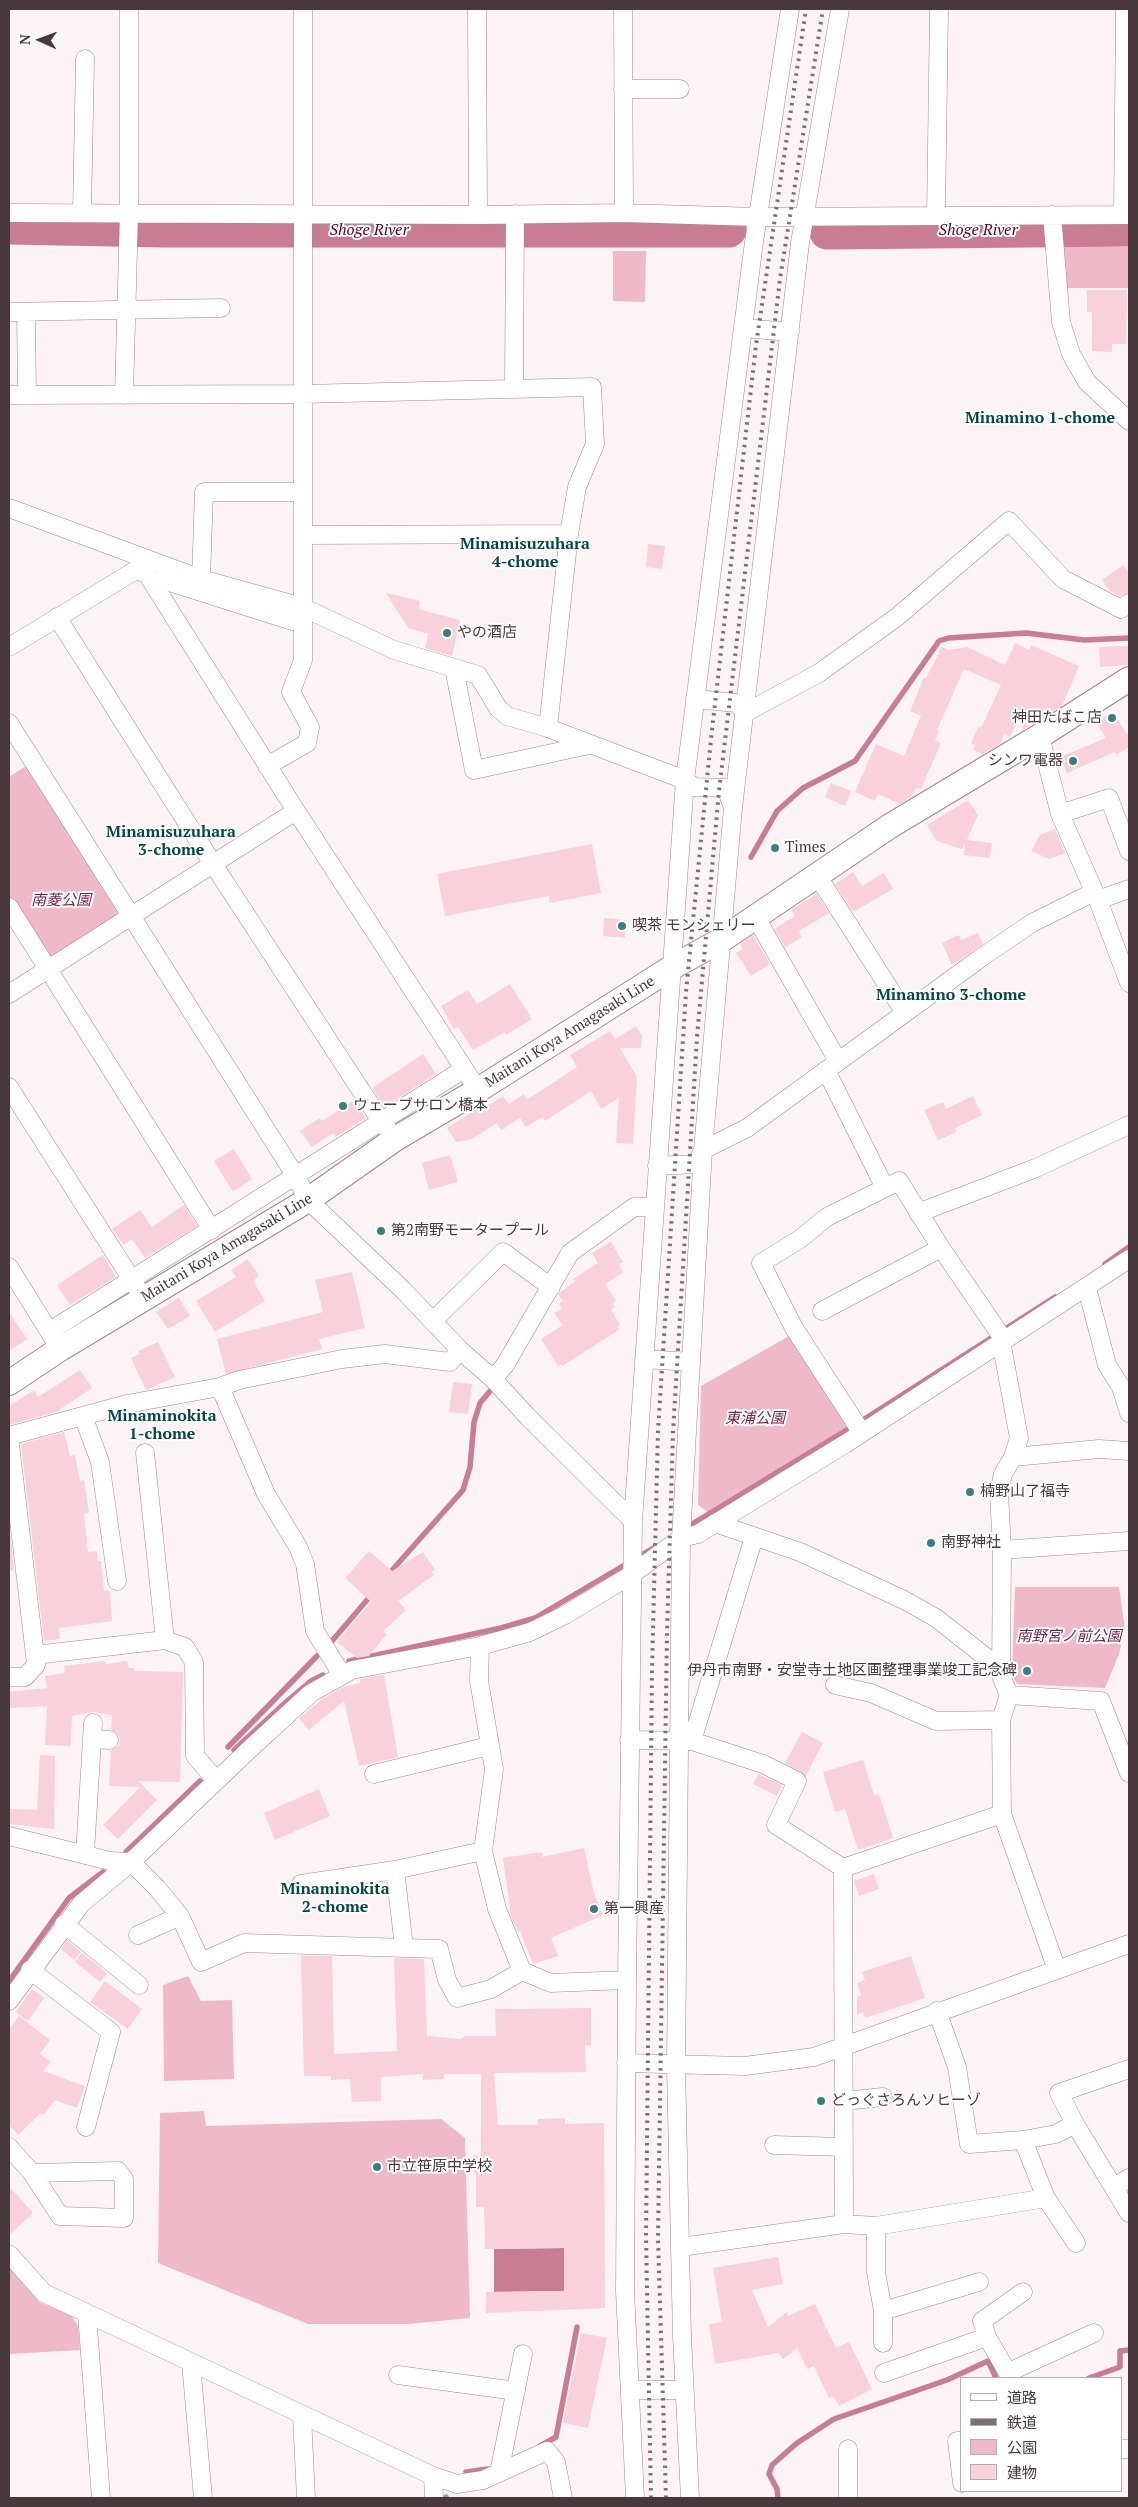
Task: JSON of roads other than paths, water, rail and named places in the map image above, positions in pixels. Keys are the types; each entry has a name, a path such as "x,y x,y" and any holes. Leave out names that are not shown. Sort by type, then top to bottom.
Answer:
{"main road":[{"name":"Maitani Koya Amagasaki Line","path":"9,1383 55,1340 138,1290 308,1200 388,1130 478,1090 671,968 723,939 930,801 1040,736 1129,679"}],"street":[{"path":"124,395 129,216 129,9"},
{"path":"267,766 307,743 310,727 291,692 303,660 303,9"},
{"path":"477,9 478,215"},
{"path":"623,9 624,213"},
{"path":"635,2498 625,2291 626,1980 633,1521 685,780 758,217 790,9"},
{"path":"690,2498 684,2390 676,2065 685,1742 681,1538 703,1150 733,808 790,332 804,216 840,9"},
{"path":"936,216 939,9"},
{"path":"9,213 82,212 129,216 303,217 478,215 515,217 624,213 758,217 936,216 1052,225 1126,215 1125,9"},
{"path":"82,212 85,60"},
{"path":"623,89 680,89"},
{"path":"514,389 515,217"},
{"path":"1052,225 1061,322 1071,354 1087,382 1129,421"},
{"path":"9,312 222,308"},
{"path":"26,312 27,395"},
{"path":"743,328 790,332"},
{"path":"9,395 303,394 592,387 595,444 577,487 569,534 548,728"},
{"path":"201,579 204,492 302,492"},
{"path":"9,508 201,579 302,613 394,650 478,675 498,708 507,716 548,728 685,780 694,787 726,788 733,808"},
{"path":"745,713 819,674 860,645 1009,521 1063,579 1121,609 1129,602"},
{"path":"303,535 569,534"},
{"path":"9,647 136,570 147,574 267,766 478,1090"},
{"path":"155,586 163,580 292,621 302,613"},
{"path":"56,617 213,864 388,1130"},
{"path":"454,668 474,770 589,745"},
{"path":"695,699 737,703 745,713"},
{"path":"9,723 295,1175 308,1200 403,1290 460,1350 493,1378 528,1416 633,1521"},
{"path":"1040,736 1060,814 1096,896 1129,983"},
{"path":"1060,814 1108,798 1129,851"},
{"path":"9,994 296,811"},
{"path":"817,875 905,1013"},
{"path":"657,1166 696,1164 703,1150 747,1128 1032,923 1096,896 1129,889"},
{"path":"9,906 212,1230"},
{"path":"755,916 832,1066 885,1188"},
{"path":"9,1087 138,1290 212,1230 295,1175 388,1130 464,1070"},
{"path":"918,1213 1036,1168 1129,1125"},
{"path":"862,1433 794,1328 762,1263 800,1239 827,1217 898,1181 1002,1340 1019,1438 1013,1457 1003,1474 999,1493 1002,1550 1001,1676 1009,1696 1001,1720 1002,1814 1057,1970"},
{"path":"493,1378 506,1365 570,1253 634,1208 654,1207"},
{"path":"822,1311 941,1248"},
{"path":"433,1321 503,1252 551,1287"},
{"path":"9,2001 64,1924 81,1904 131,1862 216,1780 311,1693 342,1675 364,1666 480,1646 530,1632 565,1615 631,1575 681,1538 698,1534 862,1433 1129,1259"},
{"path":"10,1271 55,1340"},
{"path":"1087,1288 1107,1365 1121,1388 1129,1413"},
{"path":"9,1677 25,1677 36,1665 9,1436 153,1398 220,1387 239,1380 342,1359 376,1355 450,1362 460,1350"},
{"path":"644,1359 691,1362"},
{"path":"220,1387 266,1494 298,1547 305,1564 315,1631 342,1675"},
{"path":"83,1416 100,1462 117,1581"},
{"path":"1013,1457 1099,1449 1129,1451"},
{"path":"145,1453 165,1640"},
{"path":"715,1523 800,1552 904,1600 936,1618 1001,1669"},
{"path":"685,1742 754,1537"},
{"path":"1002,1550 1129,1541"},
{"path":"35,1655 165,1640 185,1647 194,1662 195,1756 216,1780"},
{"path":"480,1646 479,1681 494,1770 483,1851 497,1909 522,1971 551,1983 626,1980"},
{"path":"835,1685 871,1693 936,1720 1001,1720"},
{"path":"1009,1696 1101,1701 1129,1772"},
{"path":"85,1853 98,1734"},
{"path":"630,1740 685,1742 763,1764 797,1781 776,1825 843,1868"},
{"path":"374,1774 489,1746"},
{"path":"843,1868 1002,1814"},
{"path":"9,1836 110,1860 131,1862 157,1888 180,1916 201,1962 244,1943 439,1949 447,1980 457,1998 491,1989 522,1971"},
{"path":"312,1887 483,1851"},
{"path":"843,1868 844,2224"},
{"path":"395,1870 404,1947"},
{"path":"138,1935 180,1916"},
{"path":"64,1924 140,1985"},
{"path":"626,2063 745,2066 814,2057 937,2011 1129,1944"},
{"path":"30,1970 111,2032 86,2127"},
{"path":"937,2011 957,2067 969,2144 1023,2140 1056,2134 1075,2124"},
{"path":"1129,2069 1059,2094 1129,2214"},
{"path":"844,2101 883,2097"},
{"path":"1023,2140 1046,2198 1076,2242"},
{"path":"774,2145 844,2148"},
{"path":"9,2147 32,2174 60,2216 124,2218 124,2178 118,2171 32,2174"},
{"path":"1114,2187 1129,2178"},
{"path":"681,2247 844,2224 876,2226 1046,2198"},
{"path":"876,2226 876,2272 882,2311 883,2343"},
{"path":"9,2254 44,2293 433,2476 457,2484 468,2484 500,2473 548,2451 556,2462 563,2498"},
{"path":"882,2311 979,2282"},
{"path":"1023,2292 982,2321 987,2337 1010,2375 1094,2333"},
{"path":"87,2314 101,2498"},
{"path":"884,2373 987,2337"},
{"path":"500,2473 523,2354"},
{"path":"192,2363 203,2498"},
{"path":"398,2375 516,2391"},
{"path":"630,2390 684,2390"},
{"path":"302,2416 306,2498"},
{"path":"960,2441 957,2441 960,2466"},
{"path":"848,2449 848,2498"},
{"path":"433,2476 434,2498"}],"waterway":[{"name":"Shoge River","path":"9,227 164,230 729,230"},
{"name":"Shoge River","path":"827,232 1129,229"},
{"path":"751,857 777,811 803,788 855,761 939,641 948,638 1026,633 1084,640 1129,638"},
{"path":"1105,1264 1129,1247"},
{"path":"684,1529 863,1420 1055,1297"},
{"path":"387,1576 463,1490 470,1467 474,1422 480,1403 491,1390"},
{"path":"349,1661 501,1628 535,1618 655,1547"},
{"path":"332,1641 373,1593"},
{"path":"228,1747 317,1656"},
{"path":"234,1750 286,1702 311,1681 323,1675"},
{"path":"126,1852 200,1781"},
{"path":"9,1981 69,1898 103,1872"},
{"path":"540,2446 556,2437 577,2327"},
{"path":"1092,2377 1120,2367 1120,2351 1129,2350"},
{"path":"778,2498 777,2489 769,2474 772,2465 797,2443 834,2419 947,2380 988,2361 996,2377"},
{"path":"466,2472 488,2469"}],"railway":[{"path":"651,2498 646,2236 652,1670 658,1431 686,992 711,739 756,345 806,9"},
{"path":"666,2498 658,2238 667,1633 673,1432 697,1037 719,791 780,279 823,9"}],"place":[{"name":"やの酒店","path":"447,633"},
{"name":"神田たばこ店","path":"1112,718"},
{"name":"シンワ電器","path":"1073,761"},
{"name":"Times","path":"775,848"},
{"name":"喫茶 モンシェリー","path":"622,926"},
{"name":"ウェーブサロン橋本","path":"343,1106"},
{"name":"第2南野モータープール","path":"381,1231"},
{"name":"楠野山了福寺","path":"970,1492"},
{"name":"南野神社","path":"931,1543"},
{"name":"伊丹市南野・安堂寺土地区画整理事業竣工記念碑","path":"1027,1671"},
{"name":"第一興産","path":"594,1909"},
{"name":"どっぐさろんソヒーゾ","path":"821,2101"},
{"name":"市立笹原中学校","path":"377,2167"}],"district":[{"name":"Minamino 1-chome","path":"1040,418"},
{"name":"Minamisuzuhara 4-chome","path":"525,553"},
{"name":"Minamisuzuhara 3-chome","path":"171,841"},
{"name":"Minamino 3-chome","path":"951,995"},
{"name":"Minaminokita 1-chome","path":"162,1425"},
{"name":"Minaminokita 2-chome","path":"335,1898"}],"park label":[{"name":"南菱公園","path":"61,901"},
{"name":"東浦公園","path":"755,1419"},
{"name":"南野宮ノ前公園","path":"1069,1637"}]}
